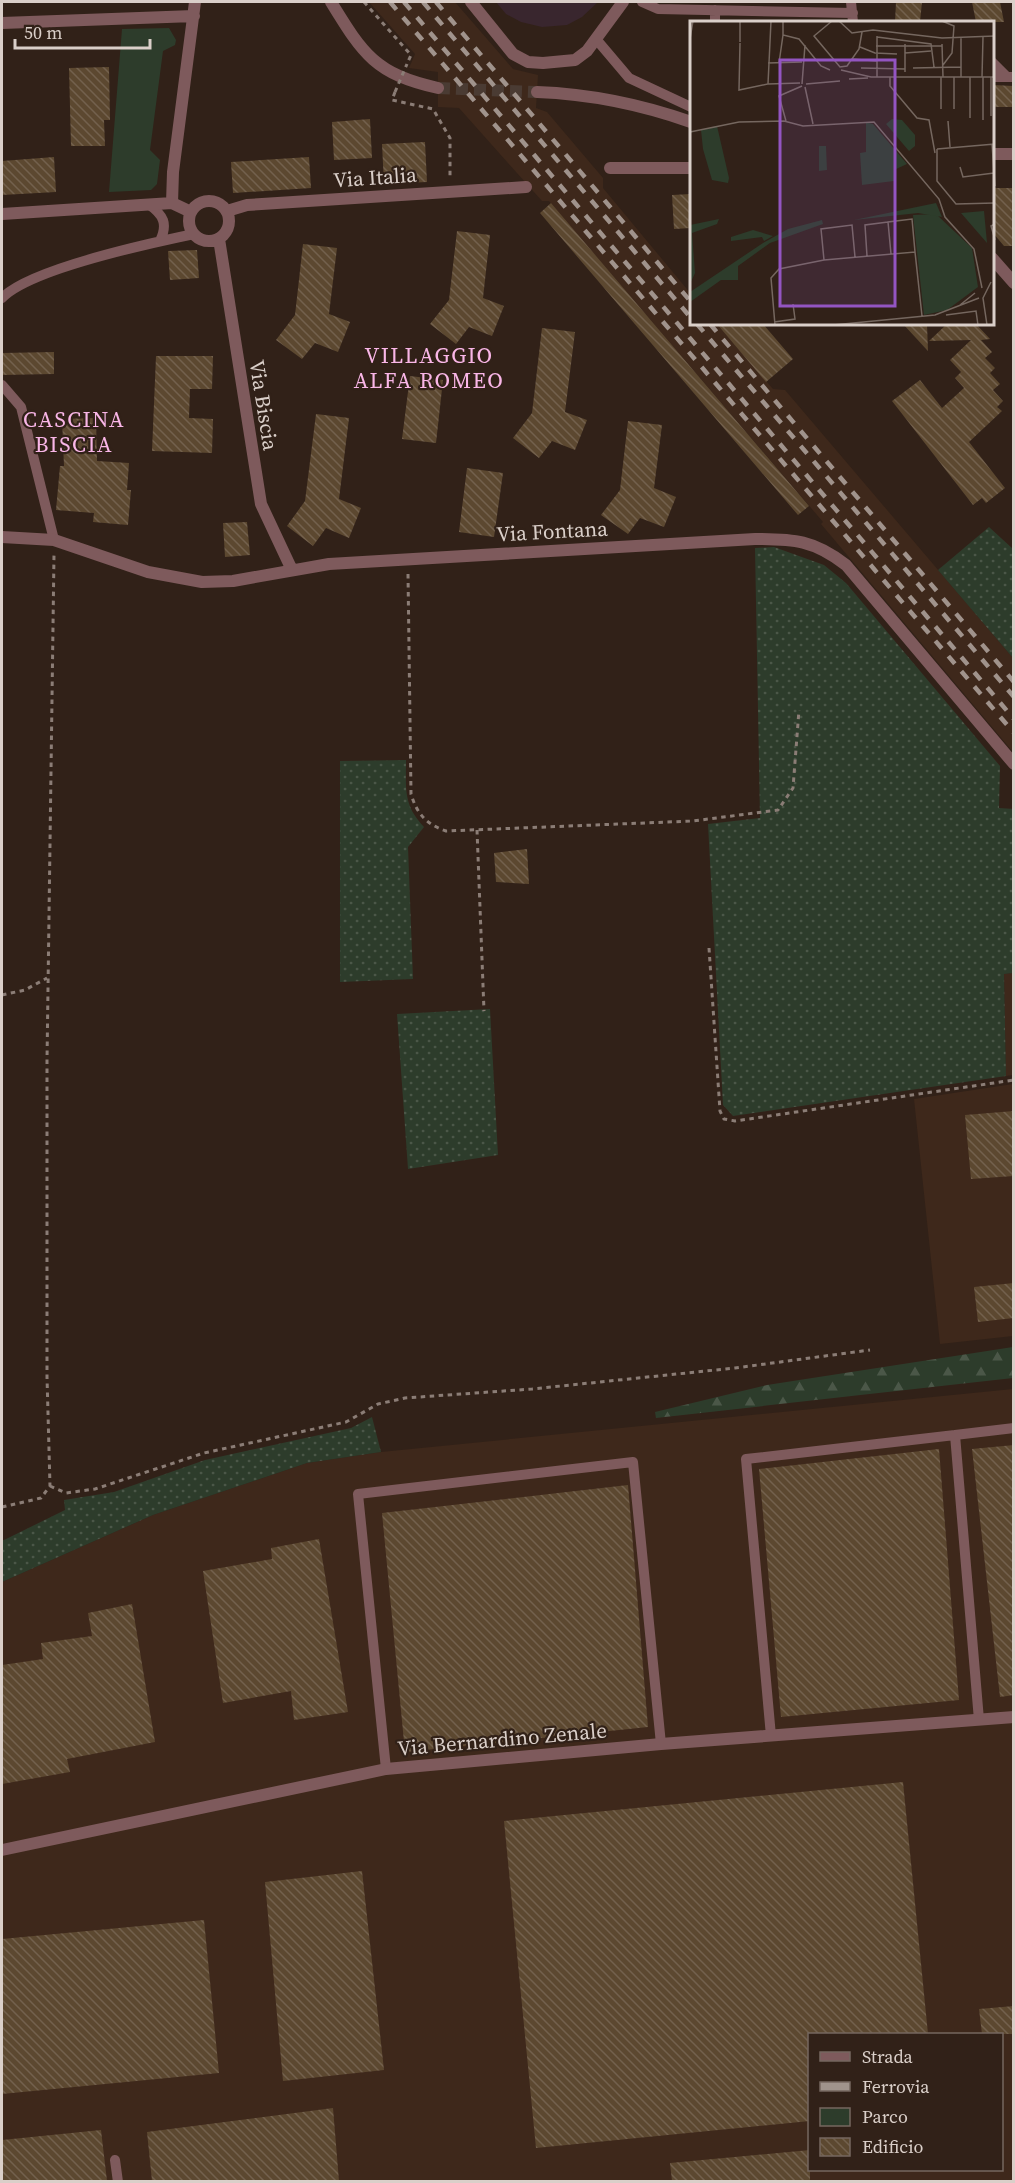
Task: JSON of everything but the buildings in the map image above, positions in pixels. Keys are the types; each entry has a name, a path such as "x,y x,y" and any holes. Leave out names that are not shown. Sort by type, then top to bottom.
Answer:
{"street":[{"path":"172,203 173,172 195,2"},
{"path":"331,2 364,52 382,68 394,75 438,88"},
{"path":"471,2 513,54 528,62 559,63 575,60 587,51 623,2"},
{"path":"2,23 194,16"},
{"path":"537,92 575,93 607,99 690,122"},
{"path":"994,154 1014,154"},
{"path":"610,168 690,168"},
{"name":"Via Italia","path":"227,212 247,205 525,187"},
{"path":"206,201 218,203 227,212 228,230 219,239 206,241 194,234 189,224 191,212 206,201"},
{"path":"2,214 172,203 191,212"},
{"name":"Via Biscia","path":"219,239 261,504 292,570"},
{"path":"994,259 1014,283"},
{"name":"Via Fontana","path":"2,537 54,540 177,579 202,582 233,581 329,564 755,539 807,542 828,551 846,565 1014,764"},
{"name":"Via Bernardino Zenale","path":"2,1850 386,1769 661,1744 1014,1717"}],"lane":[{"path":"642,2 658,9 715,10 754,6 852,12"},
{"path":"715,10 715,21"},
{"path":"596,39 629,78 690,107"},
{"path":"994,63 1010,77"},
{"path":"994,77 1010,77"},
{"path":"148,204 160,212 165,225 160,241"},
{"path":"2,298 10,289 37,276 160,241 194,234"},
{"path":"2,385 21,407 54,540"},
{"path":"771,1736 746,1459 1014,1428"},
{"path":"955,1435 979,1720"},
{"path":"386,1769 358,1494 633,1462 661,1744"},
{"path":"116,2160 118,2181"}],"path":[{"path":"363,2 411,55 392,100 433,109 448,132 451,146 450,192"},
{"path":"2,1507 41,1498 50,1486 47,1377 48,978 54,540"},
{"path":"408,559 411,794 415,808 433,827 446,831 693,821 778,810 793,788 799,710"},
{"path":"477,830 484,1011"},
{"path":"709,948 720,1111 724,1119 735,1121 1014,1080"},
{"path":"2,995 25,990 48,978"},
{"path":"50,1486 66,1493 95,1488 204,1454 346,1422 378,1404 405,1398 724,1370 870,1350"}],"shaded area":[{"path":"369,2 455,2 513,69 538,75 536,108 547,112 603,178 603,188 690,293 690,326 719,326 773,389 785,390 1013,658 1013,752 821,524 823,522 549,201 542,201 459,108 438,107 438,72 409,68 415,54"},
{"path":"496,2 598,2 582,17 567,25 542,27 521,22 506,14"},
{"path":"1013,973 1013,1075 1006,1076 1004,974"},
{"path":"1013,1084 1013,1336 940,1344 914,1099"},
{"path":"1013,1389 1013,2181 2,2181 2,1582 153,1515 307,1463 381,1452"}],"green space":[{"path":"169,28 176,40 175,45 163,51 150,150 160,160 157,184 151,190 109,192 122,29"},
{"path":"989,527 1013,549 1013,658 938,570"},
{"path":"774,547 824,565 846,583 1000,766 999,808 1014,809 1013,973 1004,974 1006,1076 733,1116 723,1105 708,824 760,818 755,548"},
{"path":"406,760 406,788 409,804 424,827 408,847 413,979 340,982 340,761"},
{"path":"490,1009 498,1155 408,1169 397,1014"},
{"path":"1013,1347 1013,1378 656,1418 655,1412 767,1385"},
{"path":"372,1417 381,1452 307,1463 153,1515 2,1582 2,1541 65,1510 64,1500 114,1492 205,1460 351,1428"}],"tunnel":[{"path":"438,88 537,92"}],"railway":[{"path":"390,2 1014,733"},
{"path":"404,2 1014,719"},
{"path":"423,2 690,317"},
{"path":"436,2 690,301"},
{"path":"699,326 1014,697"},
{"path":"712,326 1014,682"}],"district":[{"name":"VILLAGGIO ALFA ROMEO","path":"429,368"},
{"name":"CASCINA BISCIA","path":"74,432"}]}
